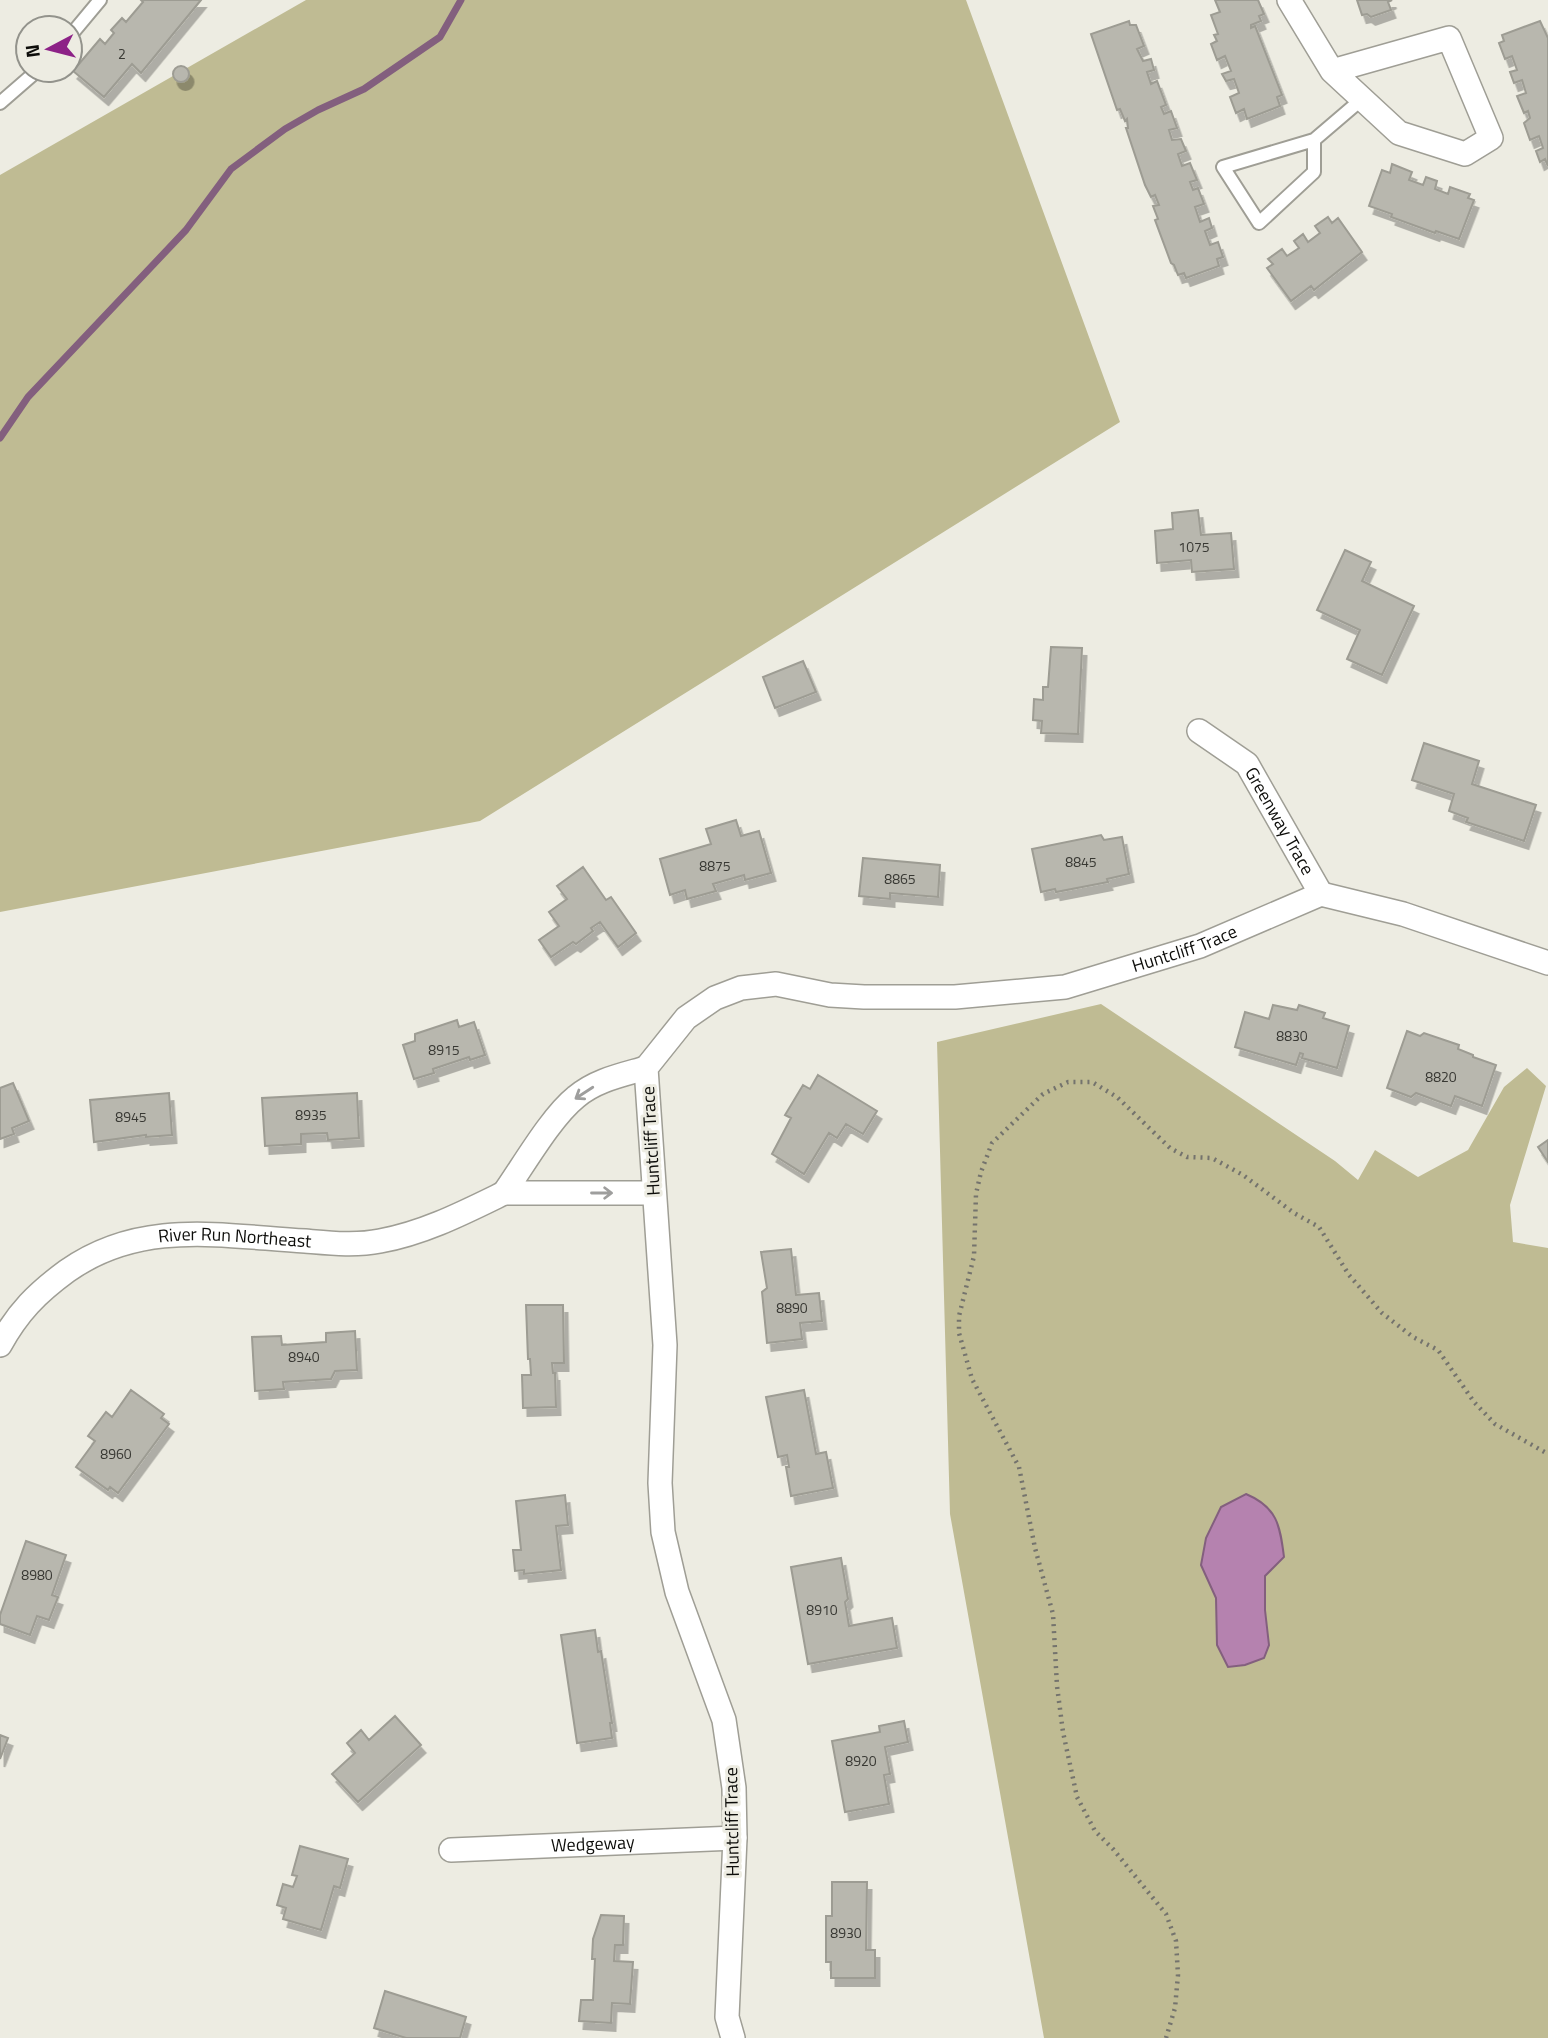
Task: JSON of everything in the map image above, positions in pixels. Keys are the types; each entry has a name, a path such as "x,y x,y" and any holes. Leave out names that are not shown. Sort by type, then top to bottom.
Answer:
{"street":[{"path":"1289,0 1332,71 1399,133 1465,154 1491,138 1449,38 1332,71"},
{"name":"Greenway Trace","path":"1199,731 1247,764 1321,894"},
{"path":"1321,894 1403,914 1548,963"},
{"name":"Huntcliff Trace","path":"733,2038 727,2017 735,1838 734,1788 724,1720 677,1592 663,1532 660,1483 665,1345 646,1068 686,1018 715,998 741,988 776,984 830,995 864,998 955,997 1065,987 1200,946 1321,894"},
{"name":"River Run Northeast","path":"504,1194 560,1113 576,1096 606,1079 646,1068"},
{"name":"River Run Northeast","path":"0,1345 12,1322 41,1290 89,1256 138,1238 184,1234 336,1243 378,1241 439,1225 504,1194 653,1193"},
{"name":"Wedgeway","path":"451,1850 735,1838"}],"lane":[{"path":"84,19 100,0"},
{"path":"0,103 22,84"},
{"path":"1314,139 1314,172 1259,223 1223,167 1314,139 1362,99"}],"path":[{"path":"1166,2038 1175,2008 1176,1941 1166,1914 1095,1831 1077,1797 1063,1732 1053,1614 1035,1548 1019,1467 972,1379 958,1333 959,1316 974,1256 976,1194 992,1143 1043,1094 1068,1082 1092,1082 1117,1097 1170,1148 1187,1157 1212,1157 1319,1227 1349,1275 1382,1313 1413,1337 1438,1350 1474,1402 1495,1424 1548,1454"}],"shaded area":[{"path":"306,0 966,0 1120,422 480,821 0,912 0,175"},
{"path":"1101,1004 1335,1161 1358,1180 1375,1150 1418,1177 1468,1150 1504,1087 1527,1068 1546,1086 1510,1205 1513,1242 1548,1248 1548,2038 1044,2038 950,1514 937,1042"},
{"path":"1246,1494 1271,1511 1281,1535 1284,1557 1265,1576 1269,1645 1264,1658 1245,1665 1228,1667 1217,1645 1216,1598 1201,1565 1206,1538 1221,1507"}],"building":[{"path":"141,0 201,0 141,73 132,64 104,97 84,80 84,58 100,39 105,44 114,33 111,30 122,18 126,22 143,2"},
{"path":"1215,0 1258,0 1264,14 1259,16 1261,21 1251,25 1251,28 1255,26 1282,95 1277,97 1280,106 1247,119 1244,109 1236,113 1230,97 1239,93 1234,79 1226,81 1222,74 1231,71 1225,56 1217,60 1211,44 1217,41 1214,35 1218,34 1211,15 1220,12"},
{"path":"1357,0 1392,0 1388,2 1391,10 1371,17 1362,15"},
{"path":"1129,21 1130,25 1136,25 1144,46 1137,49 1143,61 1151,59 1154,70 1147,72 1151,84 1157,81 1166,105 1161,107 1164,114 1171,111 1177,128 1169,130 1172,140 1181,139 1186,151 1178,154 1182,166 1190,163 1197,180 1190,182 1193,190 1198,188 1204,204 1195,207 1200,222 1209,218 1212,228 1205,231 1210,245 1218,242 1223,257 1217,259 1219,266 1186,278 1184,273 1178,275 1171,263 1155,220 1158,219 1153,206 1159,205 1155,195 1151,197 1145,185 1126,128 1127,119 1125,121 1120,109 1117,110 1091,34"},
{"path":"1540,21 1548,38 1548,166 1545,159 1540,162 1536,151 1543,148 1539,136 1530,140 1524,123 1530,118 1528,111 1524,113 1517,96 1526,93 1522,80 1514,83 1510,72 1517,70 1512,56 1505,59 1499,43 1504,41 1502,35"},
{"path":"181,66 189,74 181,82 173,74"},
{"path":"1392,164 1412,172 1409,180 1423,185 1426,177 1437,181 1435,189 1448,194 1450,187 1470,194 1468,198 1474,200 1459,239 1391,217 1392,214 1369,206 1382,170 1390,173"},
{"path":"1328,217 1332,223 1338,218 1362,252 1314,290 1311,286 1291,301 1267,268 1273,264 1268,259 1282,249 1287,256 1299,248 1294,241 1303,234 1308,242 1320,233 1315,226"},
{"path":"1198,510 1201,535 1231,533 1234,569 1192,572 1191,560 1157,563 1155,531 1173,529 1172,513"},
{"path":"1345,550 1371,562 1362,581 1414,606 1382,675 1347,659 1360,630 1317,610"},
{"path":"1051,647 1082,648 1078,734 1041,733 1042,721 1033,720 1034,699 1043,700 1043,687 1048,687"},
{"path":"803,661 816,692 775,708 763,677"},
{"path":"1424,743 1479,761 1472,784 1536,805 1524,841 1466,822 1468,818 1449,811 1454,794 1412,780"},
{"path":"736,820 741,836 759,831 771,873 745,880 744,875 713,884 716,891 687,899 685,890 670,895 660,859 711,844 706,829"},
{"path":"1101,835 1104,840 1122,837 1129,874 1107,879 1108,882 1056,892 1055,889 1041,892 1032,849"},
{"path":"863,858 940,865 938,897 890,893 890,899 859,896"},
{"path":"583,867 606,900 611,897 636,933 618,947 600,922 576,944 573,942 551,957 539,940 559,926 549,912 567,899 557,886"},
{"path":"1273,1005 1297,1010 1299,1005 1325,1013 1323,1018 1349,1026 1337,1068 1302,1058 1303,1054 1300,1053 1296,1065 1235,1047 1245,1012 1269,1019"},
{"path":"457,1020 459,1027 474,1022 485,1055 470,1060 469,1057 433,1069 434,1073 414,1079 403,1045 415,1041 415,1034"},
{"path":"1407,1031 1420,1036 1424,1033 1459,1045 1458,1049 1496,1065 1482,1106 1455,1096 1451,1106 1416,1093 1411,1097 1387,1088"},
{"path":"818,1075 877,1111 863,1134 846,1124 837,1138 829,1133 804,1174 772,1154 791,1118 785,1115 803,1085 810,1089"},
{"path":"13,1083 29,1121 12,1128 14,1134 0,1139 0,1088"},
{"path":"169,1093 172,1135 146,1135 94,1142 90,1100"},
{"path":"357,1093 359,1138 328,1140 327,1133 301,1134 301,1144 265,1146 262,1098"},
{"path":"1548,1140 1548,1162 1538,1147"},
{"path":"791,1249 796,1295 819,1293 822,1321 800,1323 802,1339 767,1343 762,1292 767,1288 761,1252"},
{"path":"526,1305 563,1305 564,1363 552,1363 556,1407 523,1408 522,1375 531,1375"},
{"path":"355,1331 357,1370 335,1371 331,1379 283,1382 284,1389 255,1391 252,1337 281,1336 282,1345 326,1342 326,1333"},
{"path":"131,1390 164,1414 161,1418 169,1424 118,1493 110,1487 108,1490 76,1467 95,1441 88,1436 106,1412 112,1417"},
{"path":"804,1390 816,1454 826,1452 833,1488 791,1496 786,1467 789,1467 787,1455 778,1457 766,1397"},
{"path":"565,1495 568,1525 556,1526 561,1570 524,1574 524,1570 515,1571 513,1550 521,1550 516,1501"},
{"path":"26,1541 66,1555 52,1595 58,1597 49,1620 37,1616 30,1635 0,1624 0,1615"},
{"path":"841,1558 848,1599 845,1602 849,1626 892,1618 897,1648 808,1664 791,1567"},
{"path":"595,1630 598,1652 601,1651 612,1738 577,1743 561,1635"},
{"path":"395,1716 421,1745 358,1802 332,1774 355,1753 347,1743 361,1730 369,1740"},
{"path":"904,1721 908,1742 885,1747 890,1774 884,1775 889,1804 845,1812 832,1741 880,1732 879,1726"},
{"path":"0,1735 8,1738 0,1759"},
{"path":"300,1846 348,1859 340,1888 334,1886 321,1930 283,1919 286,1908 277,1905 283,1884 293,1887 297,1876 292,1875"},
{"path":"832,1882 867,1882 866,1950 875,1950 875,1978 831,1978 831,1962 826,1962 826,1916 832,1916"},
{"path":"601,1915 624,1916 623,1945 615,1945 614,1961 633,1962 630,2004 612,2003 611,2023 579,2021 581,2000 593,2000 593,1939"},
{"path":"385,1991 466,2017 460,2038 406,2038 374,2028"}],"waterway":[{"path":"0,438 28,397 186,230 231,169 285,129 364,89 440,37 461,0"}]}
